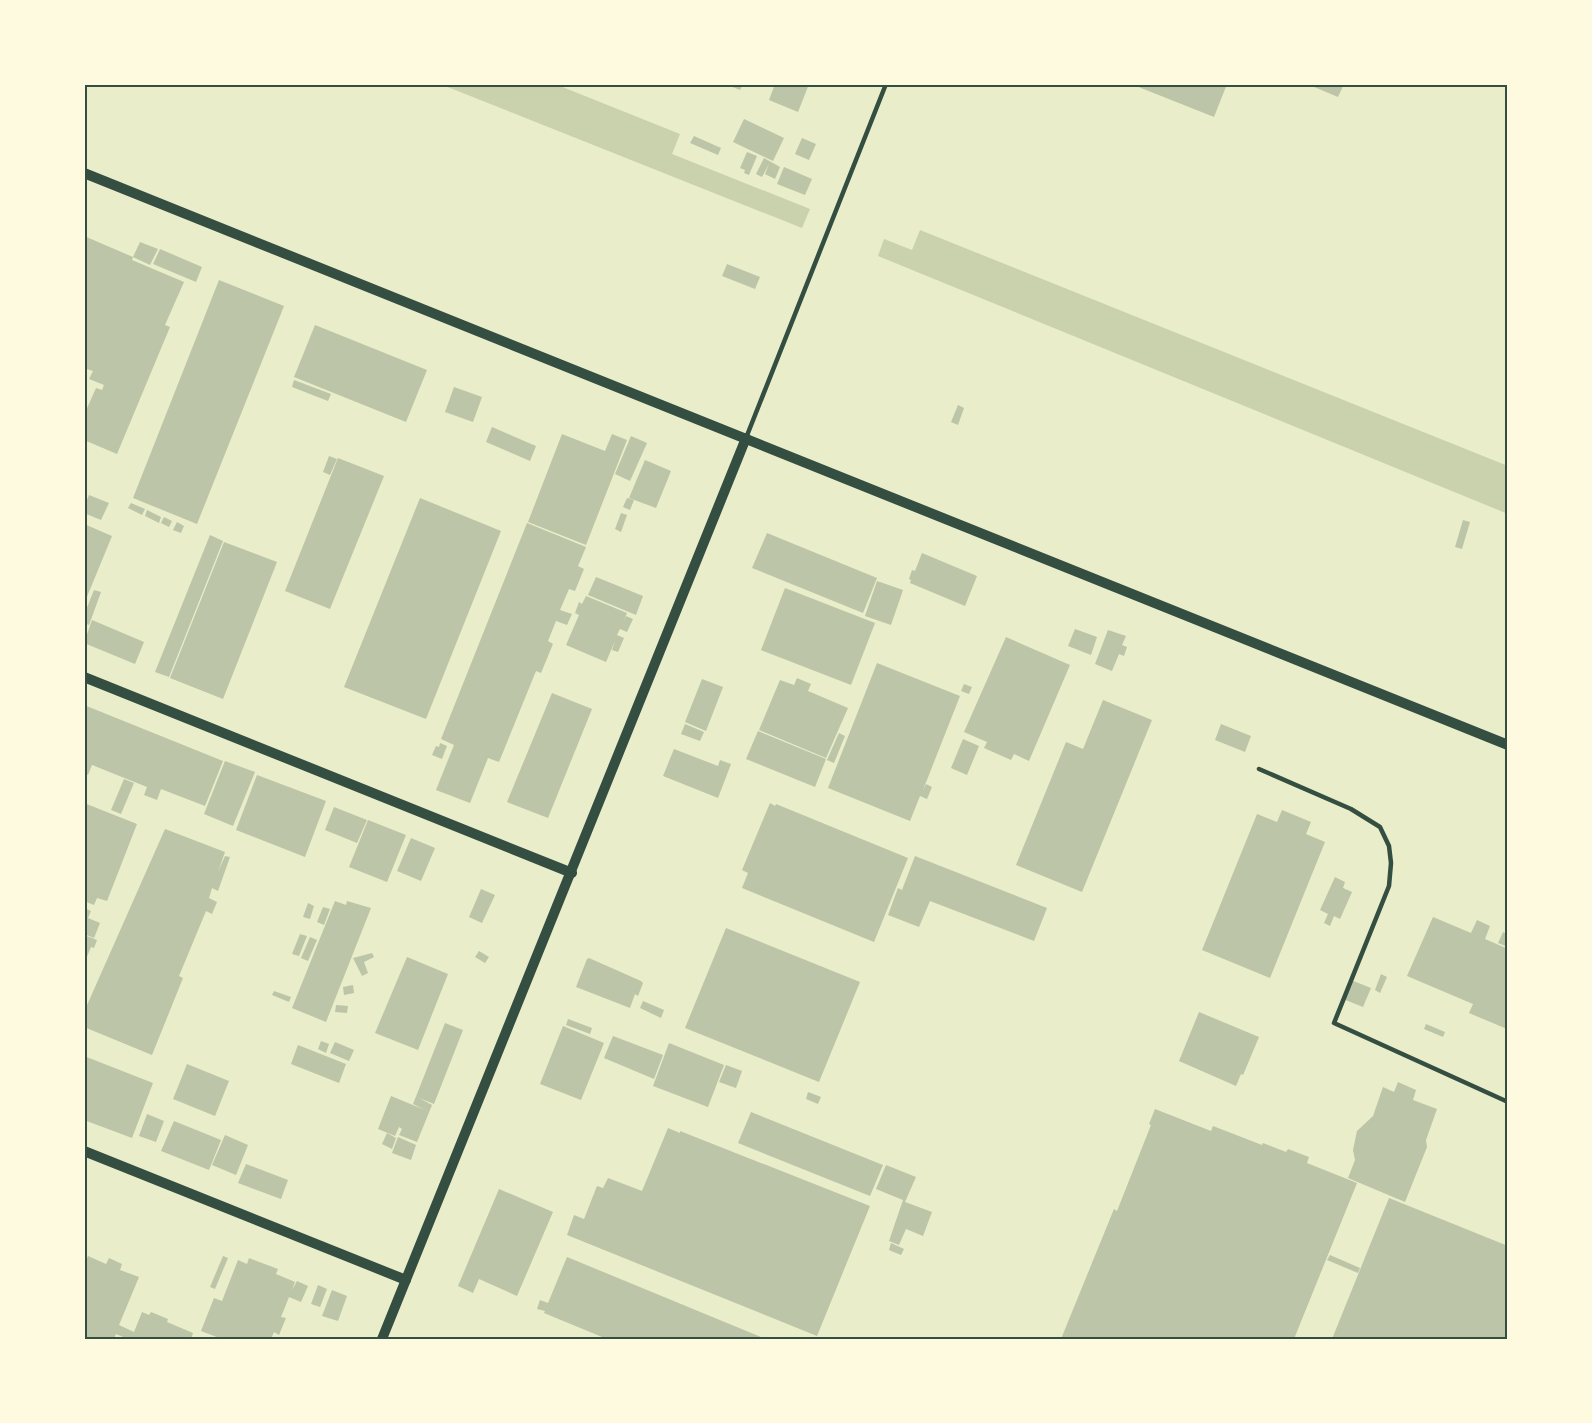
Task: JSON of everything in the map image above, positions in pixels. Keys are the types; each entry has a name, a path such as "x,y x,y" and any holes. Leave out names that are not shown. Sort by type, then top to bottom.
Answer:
{"street":[{"path":"84,173 1508,745"},
{"path":"382,1339 746,438"},
{"path":"84,677 572,873"},
{"path":"84,1151 406,1280"}],"lane":[{"path":"746,438 886,84"},
{"path":"1258,769 1351,809 1380,827 1389,846 1391,863 1389,886 1334,1023 1508,1102"}],"green space":[{"path":"440,84 555,84 680,134 672,154 810,209 802,228"},
{"path":"920,230 1508,466 1508,514 878,256 884,239 912,250"}],"building":[{"path":"725,84 743,84 740,90"},
{"path":"775,84 809,84 798,112 769,100"},
{"path":"1131,84 1227,84 1214,117"},
{"path":"1307,84 1344,84 1338,97"},
{"path":"744,119 784,138 773,161 733,142"},
{"path":"694,136 721,148 718,155 690,143"},
{"path":"802,138 816,144 809,160 795,154"},
{"path":"747,152 757,156 749,175 740,168"},
{"path":"764,158 780,167 775,179 765,174 769,164 762,177 756,174"},
{"path":"784,167 812,179 805,195 777,184"},
{"path":"84,236 184,282 165,325 170,327 117,454 84,440 84,415 96,388 102,390 104,385 89,379 93,371 84,368"},
{"path":"140,242 158,249 150,265 133,257"},
{"path":"160,249 202,267 196,282 153,264"},
{"path":"727,264 760,277 755,289 722,276"},
{"path":"219,280 284,306 197,524 133,498"},
{"path":"315,325 427,370 406,422 294,377"},
{"path":"294,380 331,394 328,401 292,387"},
{"path":"454,387 482,397 473,422 445,412"},
{"path":"958,405 964,408 958,425 951,422"},
{"path":"492,427 536,446 530,461 486,442"},
{"path":"562,434 605,451 612,434 627,440 586,545 528,522"},
{"path":"631,436 647,443 630,481 615,474"},
{"path":"329,456 337,459 330,475 323,472"},
{"path":"338,458 384,476 330,609 285,591"},
{"path":"645,460 671,471 656,508 629,498"},
{"path":"89,495 109,503 101,520 84,513"},
{"path":"420,498 501,531 426,719 344,687"},
{"path":"627,498 634,500 630,510 623,507"},
{"path":"131,503 145,509 142,515 128,508"},
{"path":"147,510 161,517 159,523 145,516"},
{"path":"621,513 627,515 621,532 615,529"},
{"path":"164,517 172,521 169,527 161,523"},
{"path":"1463,520 1470,522 1462,549 1455,547"},
{"path":"177,522 184,526 181,533 173,530"},
{"path":"527,523 586,547 578,566 584,569 575,591 569,589 560,610 572,614 567,625 556,621 548,641 553,644 541,673 536,671 499,762 488,758 470,803 436,790 454,745 441,739"},
{"path":"84,524 112,536 84,604"},
{"path":"767,533 877,578 863,613 752,568"},
{"path":"210,535 223,541 169,677 155,672"},
{"path":"224,542 277,562 223,699 170,678"},
{"path":"922,553 977,576 965,606 910,583 912,570 915,571"},
{"path":"596,577 643,596 636,615 588,595"},
{"path":"877,581 903,590 891,625 865,616"},
{"path":"785,588 875,623 851,685 761,650"},
{"path":"94,590 101,592 89,625 84,623 84,615"},
{"path":"586,596 627,613 622,625 626,616 633,619 627,632 620,629 617,635 624,638 618,652 612,650 615,641 606,662 566,645 579,615 575,613 579,602 582,604"},
{"path":"92,620 144,642 135,664 84,643"},
{"path":"1075,629 1097,637 1091,655 1068,646"},
{"path":"1108,630 1126,636 1122,645 1127,647 1124,656 1119,654 1112,671 1095,664"},
{"path":"1006,637 1070,665 1029,761 1014,754 1011,760 984,748 987,742 964,732"},
{"path":"877,663 960,696 923,790 926,784 932,787 927,799 920,796 910,821 828,788"},
{"path":"797,678 811,684 808,691 848,708 826,758 759,730 780,680 794,685"},
{"path":"702,679 723,687 706,731 685,722"},
{"path":"964,684 972,687 969,694 961,691"},
{"path":"552,693 592,709 548,818 507,802"},
{"path":"1103,700 1152,720 1082,892 1016,865 1066,742 1083,749"},
{"path":"84,705 223,761 205,806 161,789 157,800 144,795 147,787 92,765 88,775 84,773"},
{"path":"685,724 704,732 700,741 681,734"},
{"path":"1221,724 1251,736 1245,752 1215,740"},
{"path":"758,731 826,759 815,787 746,759"},
{"path":"839,733 845,736 834,763 827,760"},
{"path":"963,739 979,746 967,775 951,768"},
{"path":"440,743 447,746 442,759 432,755"},
{"path":"674,749 718,766 720,760 731,764 718,798 663,776"},
{"path":"225,761 255,772 233,826 204,814"},
{"path":"257,775 326,801 305,857 236,830"},
{"path":"124,779 134,783 121,814 111,810"},
{"path":"84,803 137,824 107,901 97,898 94,905 84,901"},
{"path":"770,803 908,858 874,942 742,888 748,873 742,870"},
{"path":"334,807 367,820 357,843 325,830"},
{"path":"1282,810 1311,822 1306,834 1325,842 1270,978 1202,950 1257,814 1277,822"},
{"path":"368,820 406,835 387,882 349,867"},
{"path":"165,829 225,852 218,872 225,856 230,857 218,891 212,888 209,898 217,902 212,914 206,911 179,976 183,978 152,1055 84,1027 84,1012"},
{"path":"411,838 435,848 421,881 397,871"},
{"path":"915,856 1047,908 1034,941 930,901 919,927 888,915 898,888 902,890"},
{"path":"1335,877 1345,882 1343,888 1352,892 1340,919 1334,916 1330,926 1324,923 1328,914 1320,910"},
{"path":"481,889 495,895 482,923 469,917"},
{"path":"335,901 346,905 347,901 371,908 326,1022 292,1008"},
{"path":"308,903 314,906 310,919 303,917"},
{"path":"323,907 330,909 324,925 317,922"},
{"path":"84,908 91,911 88,918 100,923 94,938 84,934"},
{"path":"1433,917 1471,933 1477,920 1490,926 1485,939 1508,949 1507,1029 1469,1013 1473,1004 1407,976"},
{"path":"726,928 860,982 819,1082 685,1028"},
{"path":"1503,932 1508,935 1508,947 1498,943"},
{"path":"300,934 307,936 299,956 292,954"},
{"path":"84,935 97,940 94,948 91,947 84,964"},
{"path":"310,937 317,940 308,961 301,958"},
{"path":"479,951 489,957 485,963 475,957"},
{"path":"372,953 374,957 364,962 368,973 362,976 353,958"},
{"path":"407,957 448,974 418,1050 375,1033"},
{"path":"589,958 643,983 638,996 635,994 630,1008 576,987"},
{"path":"1381,974 1387,977 1380,993 1375,990"},
{"path":"1351,980 1371,988 1363,1007 1343,999"},
{"path":"353,985 354,993 344,995 343,987"},
{"path":"274,991 291,997 289,1002 272,995"},
{"path":"643,1001 664,1010 661,1018 640,1008"},
{"path":"336,1005 348,1006 347,1013 335,1012"},
{"path":"1199,1012 1259,1037 1236,1086 1179,1061"},
{"path":"568,1019 592,1028 590,1034 566,1025"},
{"path":"445,1023 463,1030 434,1104 419,1098 432,1105 417,1142 399,1135 402,1129 399,1127 395,1136 378,1129 391,1096 425,1110 413,1104"},
{"path":"1426,1024 1445,1032 1443,1037 1424,1029"},
{"path":"563,1026 604,1043 581,1100 540,1084"},
{"path":"613,1036 663,1055 654,1079 604,1058"},
{"path":"321,1041 329,1044 326,1053 318,1049"},
{"path":"335,1042 354,1050 349,1061 330,1053"},
{"path":"669,1043 724,1065 708,1107 653,1086"},
{"path":"298,1045 346,1064 339,1083 291,1064"},
{"path":"84,1056 153,1083 132,1138 84,1120"},
{"path":"187,1064 229,1081 215,1116 173,1099"},
{"path":"726,1065 742,1071 736,1088 719,1082"},
{"path":"1398,1082 1416,1090 1413,1100 1437,1109 1426,1140 1427,1147 1405,1202 1348,1178 1355,1160 1353,1150 1357,1131 1373,1116 1383,1087 1394,1092"},
{"path":"808,1092 821,1097 818,1104 806,1099"},
{"path":"1155,1109 1211,1131 1213,1126 1262,1145 1263,1143 1286,1152 1288,1149 1309,1157 1307,1163 1357,1183 1294,1339 1061,1339 1114,1209 1117,1211 1151,1125 1149,1124"},
{"path":"751,1112 883,1165 870,1196 738,1143"},
{"path":"147,1114 164,1121 156,1142 139,1136"},
{"path":"174,1121 221,1140 209,1170 161,1151"},
{"path":"668,1128 870,1206 817,1336 567,1235 574,1215 584,1219 597,1186 603,1188 608,1178 642,1191"},
{"path":"387,1133 396,1138 392,1149 382,1144"},
{"path":"225,1135 248,1145 236,1175 212,1165"},
{"path":"398,1137 416,1145 411,1160 392,1153"},
{"path":"246,1164 288,1180 281,1199 238,1183"},
{"path":"886,1165 916,1177 905,1202 932,1212 923,1236 906,1229 899,1245 889,1241 903,1200 876,1189"},
{"path":"499,1189 553,1212 517,1296 479,1279 473,1293 458,1286"},
{"path":"1389,1198 1508,1246 1508,1339 1332,1339"},
{"path":"891,1243 904,1249 901,1255 889,1250"},
{"path":"1330,1255 1360,1268 1358,1273 1327,1260"},
{"path":"88,1256 106,1264 109,1258 122,1264 120,1270 139,1277 119,1325 134,1332 142,1312 149,1315 151,1312 193,1333 191,1339 128,1339 116,1334 114,1339 84,1339 84,1265"},
{"path":"223,1256 228,1258 215,1289 210,1287"},
{"path":"567,1257 766,1339 607,1339 537,1309 540,1300 548,1303"},
{"path":"249,1258 278,1269 276,1274 295,1282 292,1290 297,1281 308,1286 301,1302 289,1297 281,1317 286,1318 279,1335 274,1332 271,1339 222,1339 201,1331 214,1298 222,1301 238,1260 247,1264"},
{"path":"318,1285 327,1289 320,1307 311,1304"},
{"path":"332,1290 347,1296 338,1321 322,1316"}]}
